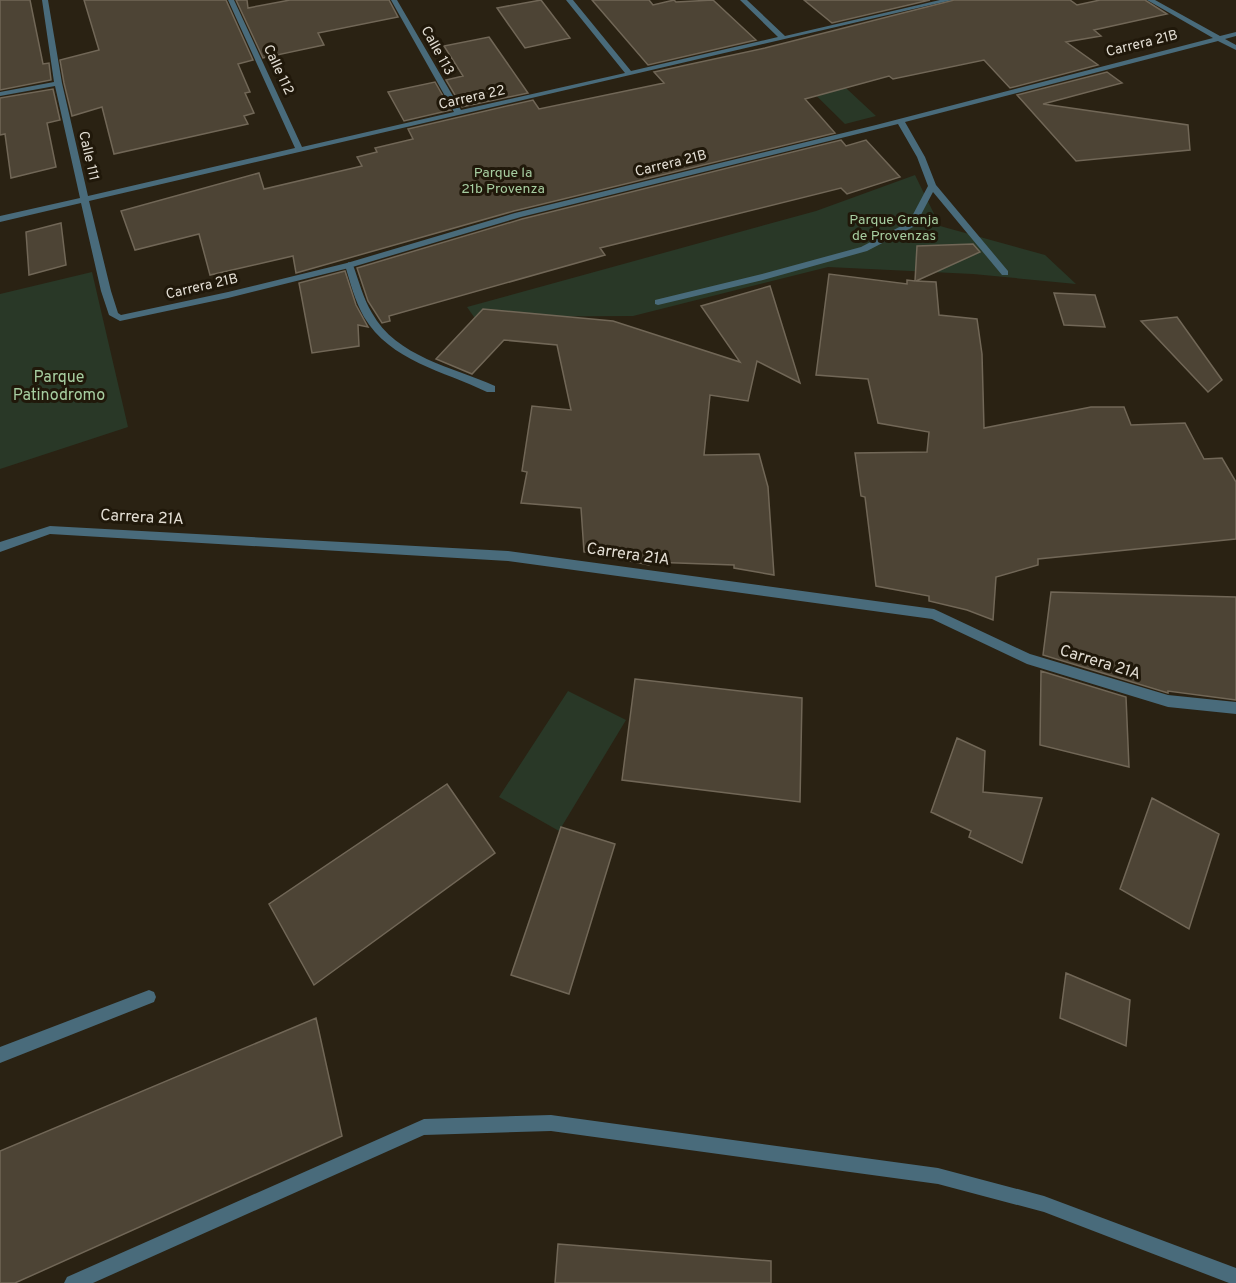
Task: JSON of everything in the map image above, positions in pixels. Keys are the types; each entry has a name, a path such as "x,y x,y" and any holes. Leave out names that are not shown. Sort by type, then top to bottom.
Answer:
{"street":[{"name":"Calle 111","path":"45,0 58,83 84,199 114,315"},
{"name":"Calle 112","path":"231,0 300,150"},
{"name":"Calle 113","path":"394,0 459,114"},
{"path":"569,0 630,74"},
{"path":"743,0 782,37"},
{"name":"Carrera 22","path":"0,219 949,0"},
{"path":"1150,0 1236,48"},
{"name":"Carrera 21B","path":"114,315 129,318 349,265 518,215 900,121 1236,34"},
{"path":"0,94 58,83"},
{"path":"900,121 921,156 932,186 1005,273"},
{"path":"658,302 764,277 864,249 912,224 932,186"},
{"path":"349,265 369,318 390,342 440,369 490,389"},
{"name":"Carrera 21A","path":"0,547 50,530 508,556 934,614 1027,659 1168,701 1236,708"},
{"path":"0,1055 149,997"},
{"path":"76,1282 424,1127 551,1123 938,1176 1044,1204 1236,1277"}],"green space":[{"path":"804,49 876,116 845,124 773,53"},
{"name":"Parque Granja de Provenzas","path":"915,175 940,226 1045,255 1076,284 973,274 828,267 633,316 474,317 467,307 816,211"},
{"name":"Parque Patinodromo","path":"92,272 128,427 0,469 0,294"},
{"path":"568,691 626,720 559,831 499,797"}],"building":[{"path":"0,0 30,0 43,64 49,63 51,80 0,90"},
{"path":"84,0 226,0 253,60 238,64 250,92 245,93 254,113 244,116 248,124 114,154 102,107 72,116 64,83 60,60 99,50"},
{"path":"236,0 247,0 248,8 290,0 389,0 398,17 318,33 324,45 263,58"},
{"path":"541,0 570,38 525,48 497,8"},
{"path":"592,0 649,0 653,5 674,0 676,2 713,0 756,40 648,65"},
{"path":"804,0 930,0 832,23"},
{"path":"954,0 1070,0 1077,5 1100,0 1145,0 1167,14 1094,30 1101,36 1066,42 1098,65 1010,88 984,60 893,79 889,76 805,99 835,133 514,211 296,273 293,256 210,275 199,234 135,250 121,211 259,173 264,189 362,166 357,157 377,152 375,148 413,139 408,129 533,100 539,109 664,83 654,72 765,48"},
{"path":"489,37 528,93 462,107 446,80 463,76 444,46"},
{"path":"1107,72 1122,83 1043,104 1188,125 1190,150 1076,161 1017,95"},
{"path":"435,82 451,110 404,121 388,92"},
{"path":"53,89 60,120 47,123 56,167 11,178 5,134 0,135 0,98"},
{"path":"841,140 846,146 866,140 900,177 847,194 841,188 600,248 605,255 389,316 390,321 382,323 368,301 357,268 522,219"},
{"path":"61,223 66,265 29,275 26,232"},
{"path":"973,244 980,252 916,281 936,282 939,315 977,319 982,354 984,428 1091,407 1124,407 1131,425 1185,423 1204,459 1222,458 1236,482 1236,539 1038,559 1038,565 996,577 993,620 967,610 929,601 929,596 876,586 865,497 861,496 855,453 927,452 929,432 878,423 868,379 816,375 829,274 907,284 907,280 915,281 917,246"},
{"path":"345,271 356,305 368,327 358,325 359,346 312,353 299,283"},
{"path":"770,286 800,383 757,361 748,401 710,395 704,455 759,454 768,487 774,575 734,568 734,565 650,562 649,565 584,552 581,508 521,503 527,472 522,471 532,406 571,410 557,345 504,340 472,374 436,359 483,309 613,321 740,362 701,306"},
{"path":"1054,293 1095,295 1105,327 1064,325"},
{"path":"1177,317 1222,380 1208,392 1141,321"},
{"path":"1051,592 1236,597 1236,700 1168,691 1168,693 1043,655"},
{"path":"1041,671 1126,697 1129,767 1040,745"},
{"path":"635,679 802,698 800,802 622,780"},
{"path":"957,738 985,751 983,792 1042,798 1022,863 969,837 971,831 931,812"},
{"path":"447,784 495,853 314,985 269,904"},
{"path":"1152,798 1219,834 1189,929 1120,889"},
{"path":"561,827 615,844 569,994 511,975"},
{"path":"1066,973 1130,1000 1126,1046 1060,1018"},
{"path":"316,1018 342,1136 15,1283 0,1283 0,1151"},
{"path":"558,1244 771,1261 771,1283 555,1283"}],"park label":[{"name":"Parque la 21b Provenza","path":"503,182"}]}
